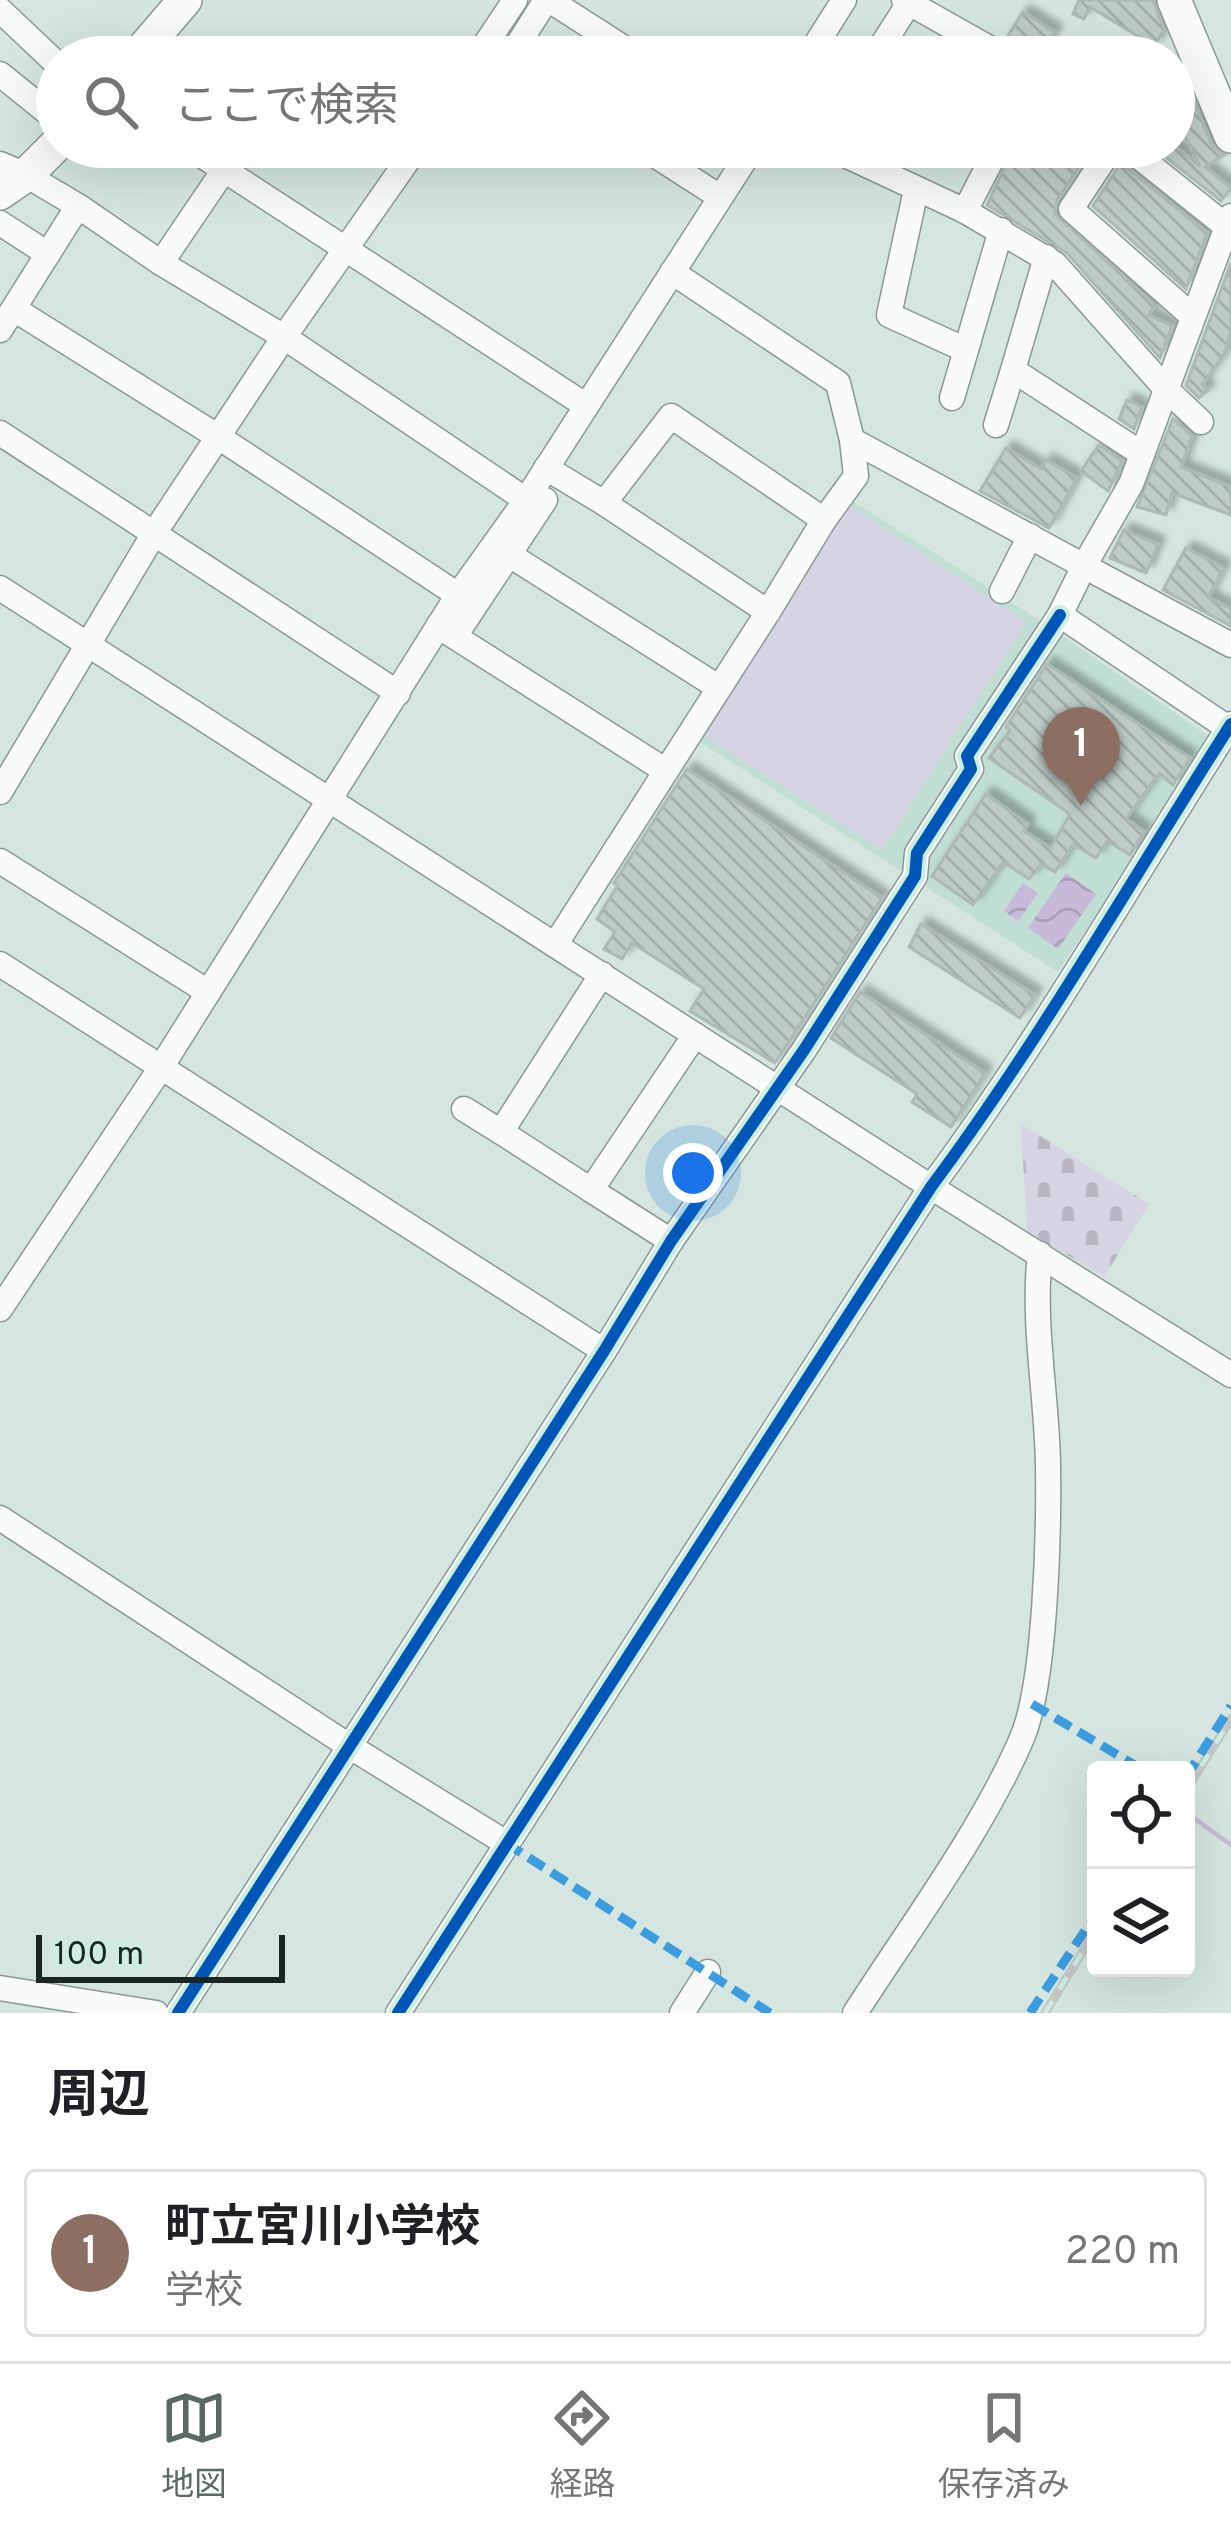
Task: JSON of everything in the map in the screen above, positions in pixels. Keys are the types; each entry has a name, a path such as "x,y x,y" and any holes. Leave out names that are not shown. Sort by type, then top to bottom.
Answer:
{"main road":[{"path":"154,36 185,0"},
{"path":"1174,0 1189,36"},
{"path":"1195,50 1231,136"},
{"path":"9,177 36,158"}],"street":[{"path":"491,36 515,0"},
{"path":"524,36 548,0 605,36"},
{"path":"819,36 838,2"},
{"path":"887,36 906,2 967,36"},
{"path":"0,10 36,44"},
{"path":"0,74 36,103"},
{"path":"221,168 590,397"},
{"path":"0,792 155,532 403,168"},
{"path":"675,168 720,197"},
{"path":"0,1309 160,1069 398,693 447,631 553,472 590,397 739,168"},
{"path":"873,168 1046,257 1201,422"},
{"path":"888,168 888,175"},
{"path":"965,212 987,168"},
{"path":"1098,168 1071,209 1192,316"},
{"path":"178,2013 671,1241 804,1050 915,876 917,853 971,769 967,755 1060,615 1131,484 1228,221 1156,168"},
{"path":"161,263 224,170"},
{"path":"0,209 9,177 78,206 526,500"},
{"path":"916,190 889,315 966,350"},
{"path":"78,206 7,320 220,438 458,595"},
{"path":"0,224 48,254"},
{"path":"952,398 1001,230"},
{"path":"996,425 1046,257"},
{"path":"555,945 856,476 838,383 672,272"},
{"path":"1013,370 1142,454"},
{"path":"604,503 671,416 824,520"},
{"path":"0,433 398,693"},
{"path":"852,440 1231,645"},
{"path":"447,631 458,595 502,550 526,500 553,472"},
{"path":"553,472 767,612"},
{"path":"1002,591 1030,536"},
{"path":"502,550 718,687"},
{"path":"0,588 1231,1375"},
{"path":"398,2013 931,1187 980,1122 1229,726 1060,615"},
{"path":"447,631 666,771"},
{"path":"0,861 208,992"},
{"path":"0,964 604,1352"},
{"path":"501,1132 602,974"},
{"path":"591,1190 695,1035"},
{"path":"464,1109 671,1241"},
{"path":"855,2013 982,1814 1022,1737 1031,1704 1042,1605 1048,1467 1040,1254"},
{"path":"0,1518 506,1843"},
{"path":"682,2013 708,1972"},
{"path":"0,1988 156,2013"}],"shaded area":[{"path":"848,498 1213,739 1058,972 694,738"}],"green space":[{"path":"848,505 1026,622 882,850 704,736"},
{"path":"1021,1124 1149,1204 1104,1277 1027,1231"}],"water":[{"path":"1066,873 1096,894 1058,949 1028,928"},
{"path":"1023,883 1038,893 1018,921 1004,911"}],"building":[{"path":"1079,0 1153,0 1164,30 1160,36 1138,36 1090,7 1084,19 1073,14"},
{"path":"1023,12 1055,32 1053,36 1008,36"},
{"path":"1195,105 1212,145 1224,155 1205,167 1231,188 1221,201 1179,168 1195,168 1195,162 1200,166 1195,156"},
{"path":"1004,168 1078,168 1057,200 1055,214 1155,306 1148,315 1172,326 1160,358 1067,253 987,205"},
{"path":"1118,168 1127,168 1207,233 1186,289 1093,206"},
{"path":"1231,263 1231,331 1224,354 1202,385 1208,390 1199,398 1186,385"},
{"path":"1127,400 1142,407 1134,429 1119,419"},
{"path":"1173,419 1192,436 1181,467 1231,487 1231,515 1172,493 1166,515 1137,507"},
{"path":"1099,445 1122,461 1108,491 1081,471"},
{"path":"1006,448 1041,469 1046,460 1077,478 1049,528 980,491"},
{"path":"1124,530 1158,544 1146,573 1110,558"},
{"path":"1186,548 1224,568 1208,597 1231,609 1231,626 1163,590"},
{"path":"1047,664 1190,758 1173,785 1159,773 1126,819 1144,831 1130,855 1107,841 1096,858 1073,844 1055,872 1041,864 1029,879 1003,862 973,905 932,876 986,794 1028,824 1024,831 1051,848 1070,814 989,758 1010,731 1006,727"},
{"path":"687,769 882,898 775,1063 690,1011 704,989 632,943 622,959 604,949 615,932 597,919 618,885 614,883"},
{"path":"921,924 1035,995 1020,1018 909,947"},
{"path":"860,992 985,1073 951,1127 912,1102 917,1094 831,1038"}],"waterway":[{"path":"1195,1819 1231,1845"}],"railway":[{"path":"1195,1776 1231,1719"},
{"path":"1045,2013 1087,1945"}],"marked path":[{"path":"1032,1704 1128,1761"},
{"path":"1195,1763 1231,1706"},
{"path":"506,1843 770,2013"},
{"path":"1030,2013 1087,1928"}],"cycle path":[{"path":"178,2013 671,1241 804,1050 915,876 917,853 971,769 967,756 1060,615"},
{"path":"398,2013 931,1187 1048,1016 1231,724"}],"place":[{"name":"町立宮川小学校","path":"1081,806"}]}
